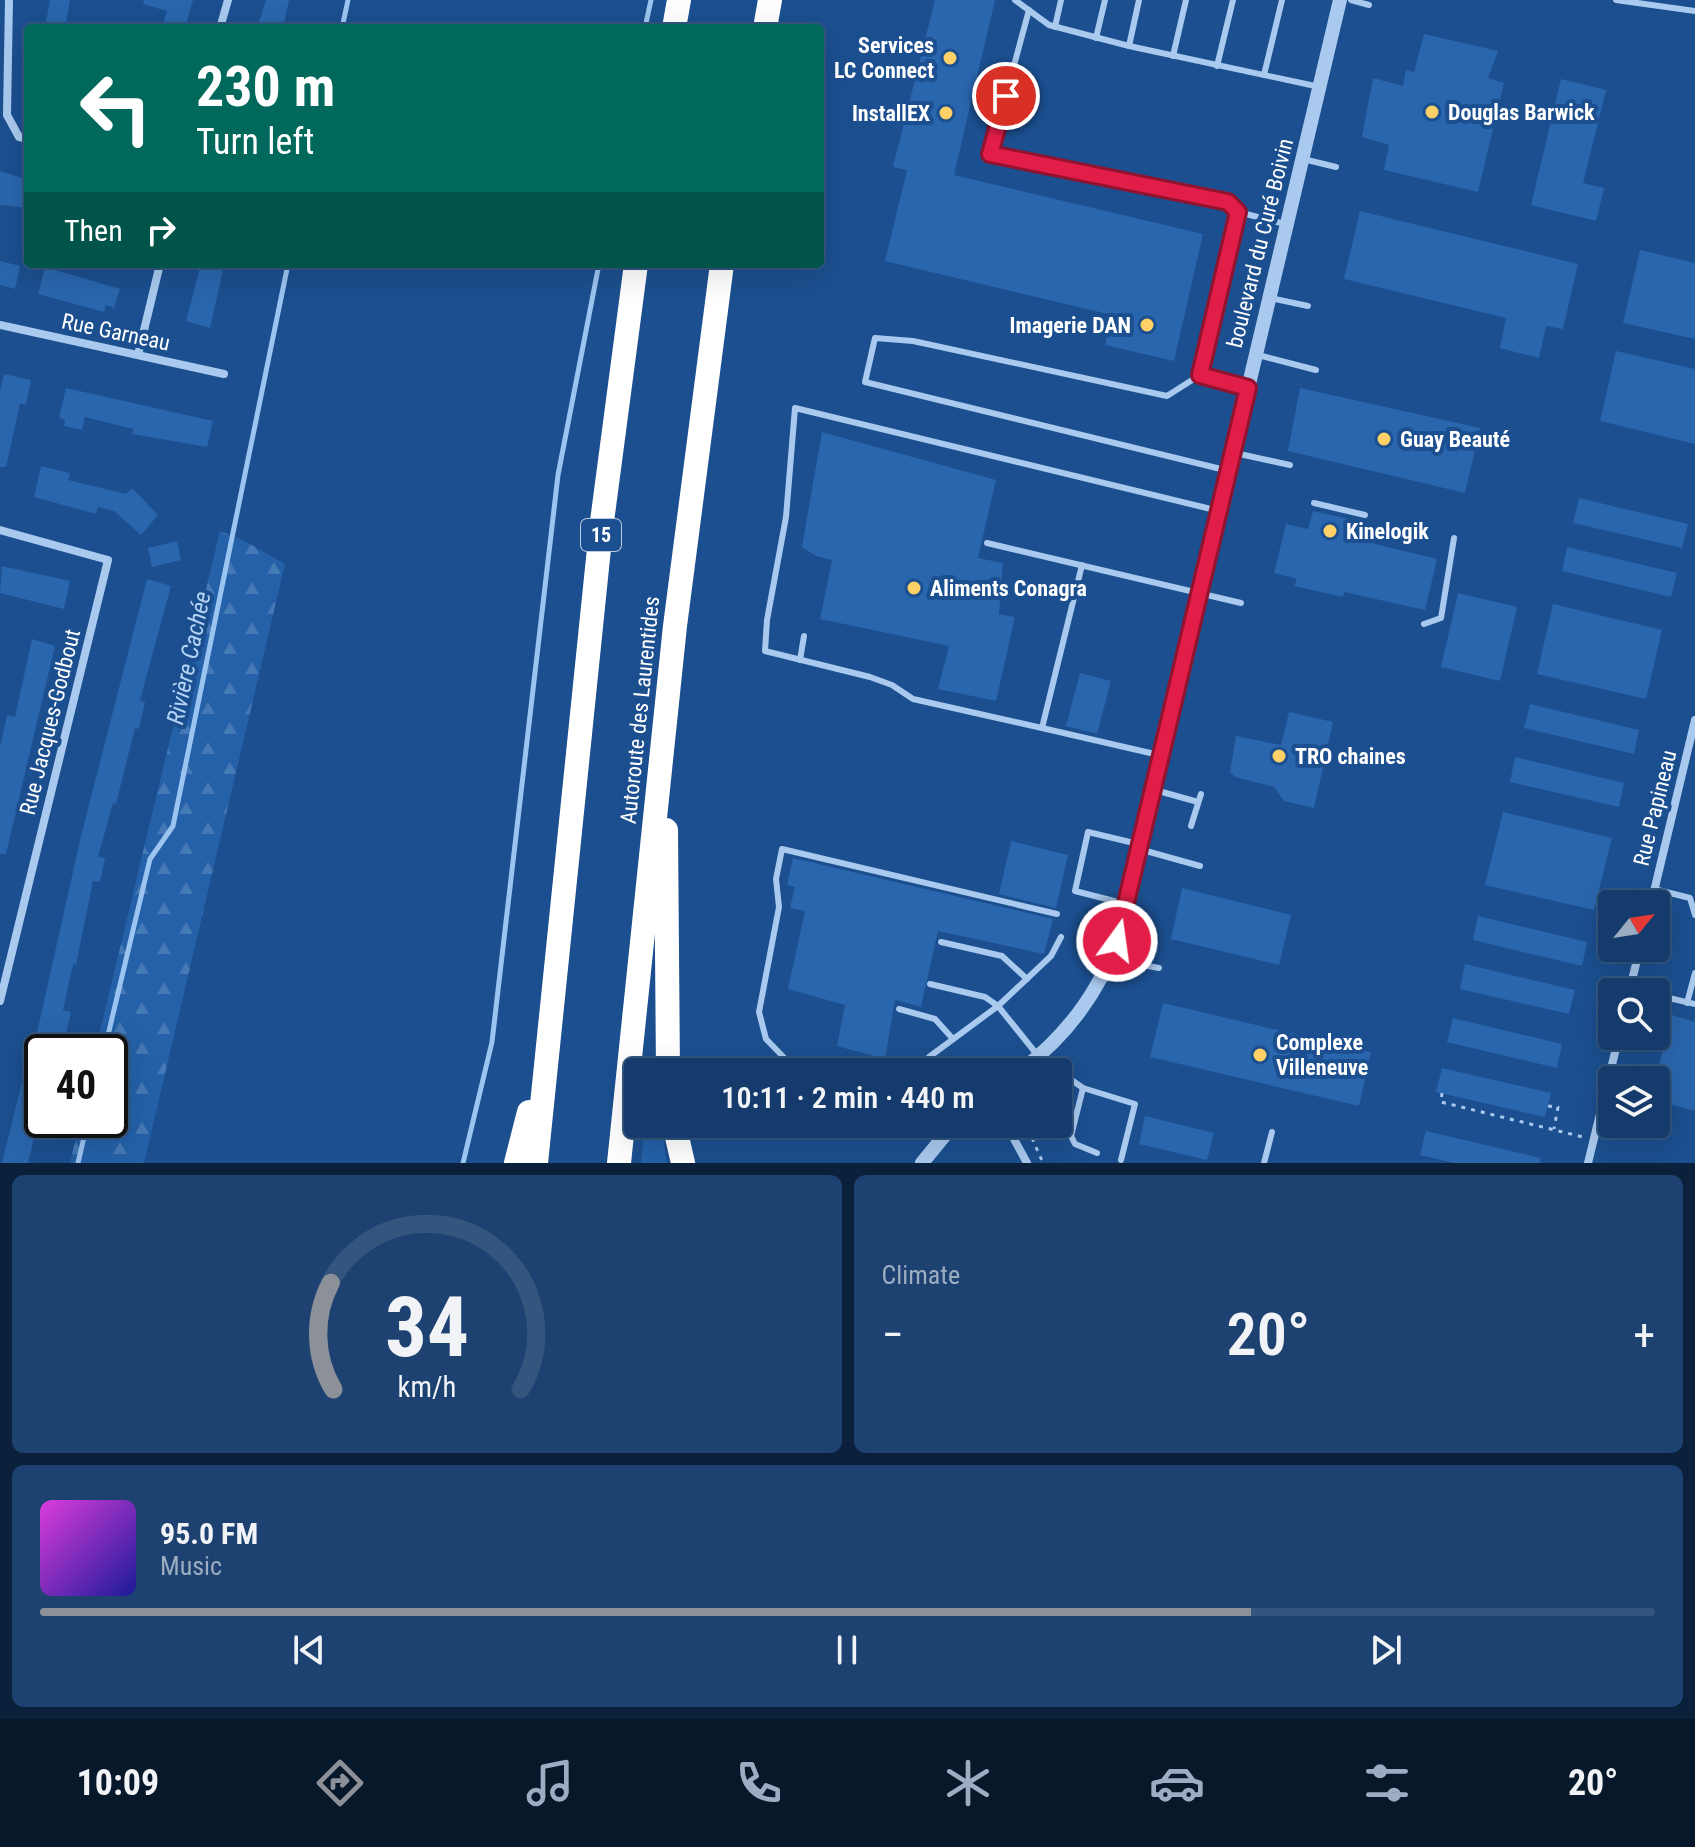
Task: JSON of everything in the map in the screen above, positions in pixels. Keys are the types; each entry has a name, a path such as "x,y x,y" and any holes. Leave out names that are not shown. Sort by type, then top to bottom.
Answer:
{"highway":[{"path":"675,24 679,0"},
{"path":"766,24 770,0"},
{"name":"15","path":"536,1163 601,529 635,268"},
{"name":"Autoroute des Laurentides","path":"619,1163 666,700 699,418 721,268"},
{"path":"666,700 668,1058"},
{"path":"516,1163 548,1044"},
{"path":"677,1138 683,1163"}],"street":[{"path":"9,0 7,115 19,137 24,138"},
{"path":"221,24 228,0"},
{"name":"boulevard du Curé Boivin","path":"1039,1057 1083,1008 1110,959 1126,904 1340,0"},
{"path":"138,355 159,268"},
{"name":"Rue Garneau","path":"0,325 224,374"},
{"name":"Rue Jacques-Godbout","path":"0,530 108,560 0,1001"},
{"name":"Rue Papineau","path":"1654,889 1695,720"},
{"path":"1588,1163 1616,1050"},
{"path":"922,1163 943,1138"},
{"path":"1014,1138 1027,1163"}],"lane":[{"path":"1015,0 1055,27 1320,87"},
{"path":"1055,27 1061,0"},
{"path":"1096,38 1105,0"},
{"path":"1129,46 1139,0"},
{"path":"1173,56 1186,0"},
{"path":"1217,66 1233,0"},
{"path":"1264,75 1282,0"},
{"path":"1351,0 1369,6"},
{"path":"1616,0 1695,11"},
{"path":"1029,10 990,154 1228,202 1238,212 1288,225"},
{"path":"1303,159 1336,167"},
{"path":"1229,471 865,382 875,338 913,341 1167,396 1200,375 1238,212"},
{"path":"1270,298 1308,306"},
{"path":"1255,354 1316,370"},
{"path":"1200,375 1248,388"},
{"path":"1161,755 913,699 881,681 765,651 767,620 786,517 795,408 1219,511"},
{"path":"1233,452 1290,465"},
{"path":"1314,503 1365,515"},
{"path":"1424,624 1441,618 1454,538"},
{"path":"987,543 1241,603"},
{"path":"1042,728 1082,565"},
{"path":"800,660 804,636"},
{"path":"1153,790 1199,798 1191,826"},
{"path":"1126,904 1075,891 1088,832 1200,866"},
{"path":"784,1058 766,1039 759,1012 779,907 776,879 782,849 1057,914"},
{"path":"1654,889 1690,898 1695,915"},
{"path":"928,1058 998,1006 1051,956 1061,937"},
{"path":"941,942 1002,956 1027,979"},
{"path":"1110,959 1159,968"},
{"path":"1670,999 1691,1004 1695,973"},
{"path":"930,984 985,997 998,1006 1039,1057 1083,1088 1135,1104 1121,1160"},
{"path":"899,1009 935,1019 953,1039"},
{"path":"1083,1088 1071,1136 1075,1144 1097,1153"},
{"path":"1264,1163 1272,1132"}],"path":[{"path":"1442,1093 1441,1102 1593,1140"},
{"path":"1456,1106 1458,1097"},
{"path":"1471,1110 1472,1100"},
{"path":"1485,1113 1487,1104"},
{"path":"1548,1106 1558,1107 1554,1130"},
{"path":"1501,1117 1503,1108"},
{"path":"1516,1121 1518,1111"},
{"path":"1032,1138 1043,1163"}],"green space":[{"path":"220,531 285,564 144,1163 70,1163 76,1138 128,1138 128,1034 99,1034"},
{"path":"644,1138 663,1138 667,1163 641,1163"}],"building":[{"path":"50,0 70,0 66,24 46,24"},
{"path":"144,0 193,0 186,24 163,24 167,11 143,4"},
{"path":"266,0 289,0 284,24 258,24"},
{"path":"935,0 995,0 954,175 1203,234 1174,361 1105,345 1112,315 885,261 907,170 893,167"},
{"name":"Douglas Barwick","path":"1424,34 1498,51 1488,78 1504,83 1478,192 1384,170 1389,145 1362,137 1373,78 1403,86 1406,70 1414,72"},
{"path":"1561,79 1606,90 1583,183 1604,188 1596,221 1531,205"},
{"path":"0,171 24,179 24,208 0,205"},
{"path":"1360,211 1578,264 1563,329 1546,326 1539,358 1500,348 1506,318 1344,279"},
{"path":"1640,250 1695,263 1695,339 1623,323"},
{"path":"0,261 20,266 15,289 0,285"},
{"path":"45,268 120,289 114,308 106,305 104,312 38,294"},
{"path":"200,268 224,268 210,328 186,321"},
{"path":"1616,351 1695,369 1695,444 1600,421"},
{"path":"4,374 31,380 26,405 20,404 6,467 0,467 0,390"},
{"path":"66,388 213,421 207,447 132,434 133,429 85,417 82,430 64,426 65,420 59,418"},
{"name":"Guay Beauté","path":"1300,388 1480,428 1465,493 1288,451"},
{"name":"Aliments Conagra","path":"822,432 996,480 978,558 1003,563 999,614 1015,617 996,701 938,689 949,646 820,619 832,560 816,556 802,547"},
{"path":"41,466 70,473 68,480 126,494 132,488 158,515 141,535 114,511 98,507 96,514 34,497"},
{"path":"1579,498 1688,524 1682,548 1573,523"},
{"path":"1313,511 1363,522 1359,540 1437,559 1425,610 1344,592 1343,597 1294,586 1297,579 1274,573 1286,524 1308,529"},
{"path":"177,541 181,560 152,567 148,548"},
{"path":"1567,547 1677,573 1671,597 1562,571"},
{"path":"2,566 70,581 64,609 0,593"},
{"path":"147,579 171,586 140,700 145,702 139,729 135,728 116,804 113,803 98,857 105,858 100,882 93,881 76,965 73,964 63,1010 71,1012 66,1034 37,1034 81,836"},
{"path":"1458,593 1517,607 1500,681 1441,667"},
{"path":"1553,604 1662,630 1646,699 1537,674"},
{"path":"32,639 55,646 6,854 0,854 0,747 7,715 15,717"},
{"path":"1080,673 1111,681 1097,734 1066,726"},
{"path":"1530,704 1639,730 1634,754 1524,728"},
{"name":"TRO chaines","path":"1289,712 1333,722 1314,808 1284,801 1274,787 1235,777 1230,772 1236,736 1281,745"},
{"path":"1515,757 1624,783 1619,807 1510,782"},
{"path":"1503,812 1612,838 1594,910 1485,885"},
{"path":"1011,841 1068,855 1056,908 999,894"},
{"path":"793,858 1053,919 1044,954 938,931 921,1007 895,1000 885,1058 881,1058 837,1046 845,1005 788,989 805,911 790,908 795,887 787,885"},
{"name":"Complexe Villeneuve","path":"1182,888 1291,915 1279,965 1171,939"},
{"path":"1478,916 1587,942 1582,966 1473,940"},
{"path":"1465,964 1575,990 1569,1014 1460,989"},
{"name":"Complexe Villeneuve","path":"1163,1003 1371,1052 1359,1106 1150,1057"},
{"path":"1672,1015 1695,1022 1695,1111 1670,1104 1670,1066 1659,1066 1663,1050 1670,1050"},
{"path":"1453,1018 1562,1044 1557,1068 1447,1042"},
{"path":"1442,1068 1551,1093 1545,1117 1436,1092"},
{"path":"24,1073 24,1138 34,1138 28,1163 2,1163"},
{"path":"1145,1116 1214,1133 1207,1160 1139,1144"},
{"path":"1426,1131 1541,1158 1540,1163 1454,1163 1420,1155"}],"waterway":[{"name":"Rivière Cachée","path":"343,24 348,0"},
{"path":"646,24 651,0"},
{"name":"Rivière Cachée","path":"108,1034 150,859 173,826 287,268"},
{"path":"463,1163 492,1042 558,475 598,268"},
{"name":"Rivière Cachée","path":"78,1163 84,1138"}],"place":[{"name":"Services LC Connect","path":"950,58"},
{"name":"Douglas Barwick","path":"1432,112"},
{"name":"InstallEX","path":"946,113"},
{"name":"Imagerie DAN","path":"1147,325"},
{"name":"Guay Beauté","path":"1384,439"},
{"name":"Kinelogik","path":"1330,531"},
{"name":"Aliments Conagra","path":"914,588"},
{"name":"TRO chaines","path":"1279,756"},
{"name":"Complexe Villeneuve","path":"1260,1055"}],"route":[{"path":"1006,96 990,154 1228,202 1238,212 1200,375 1248,388 1117,941"}]}
